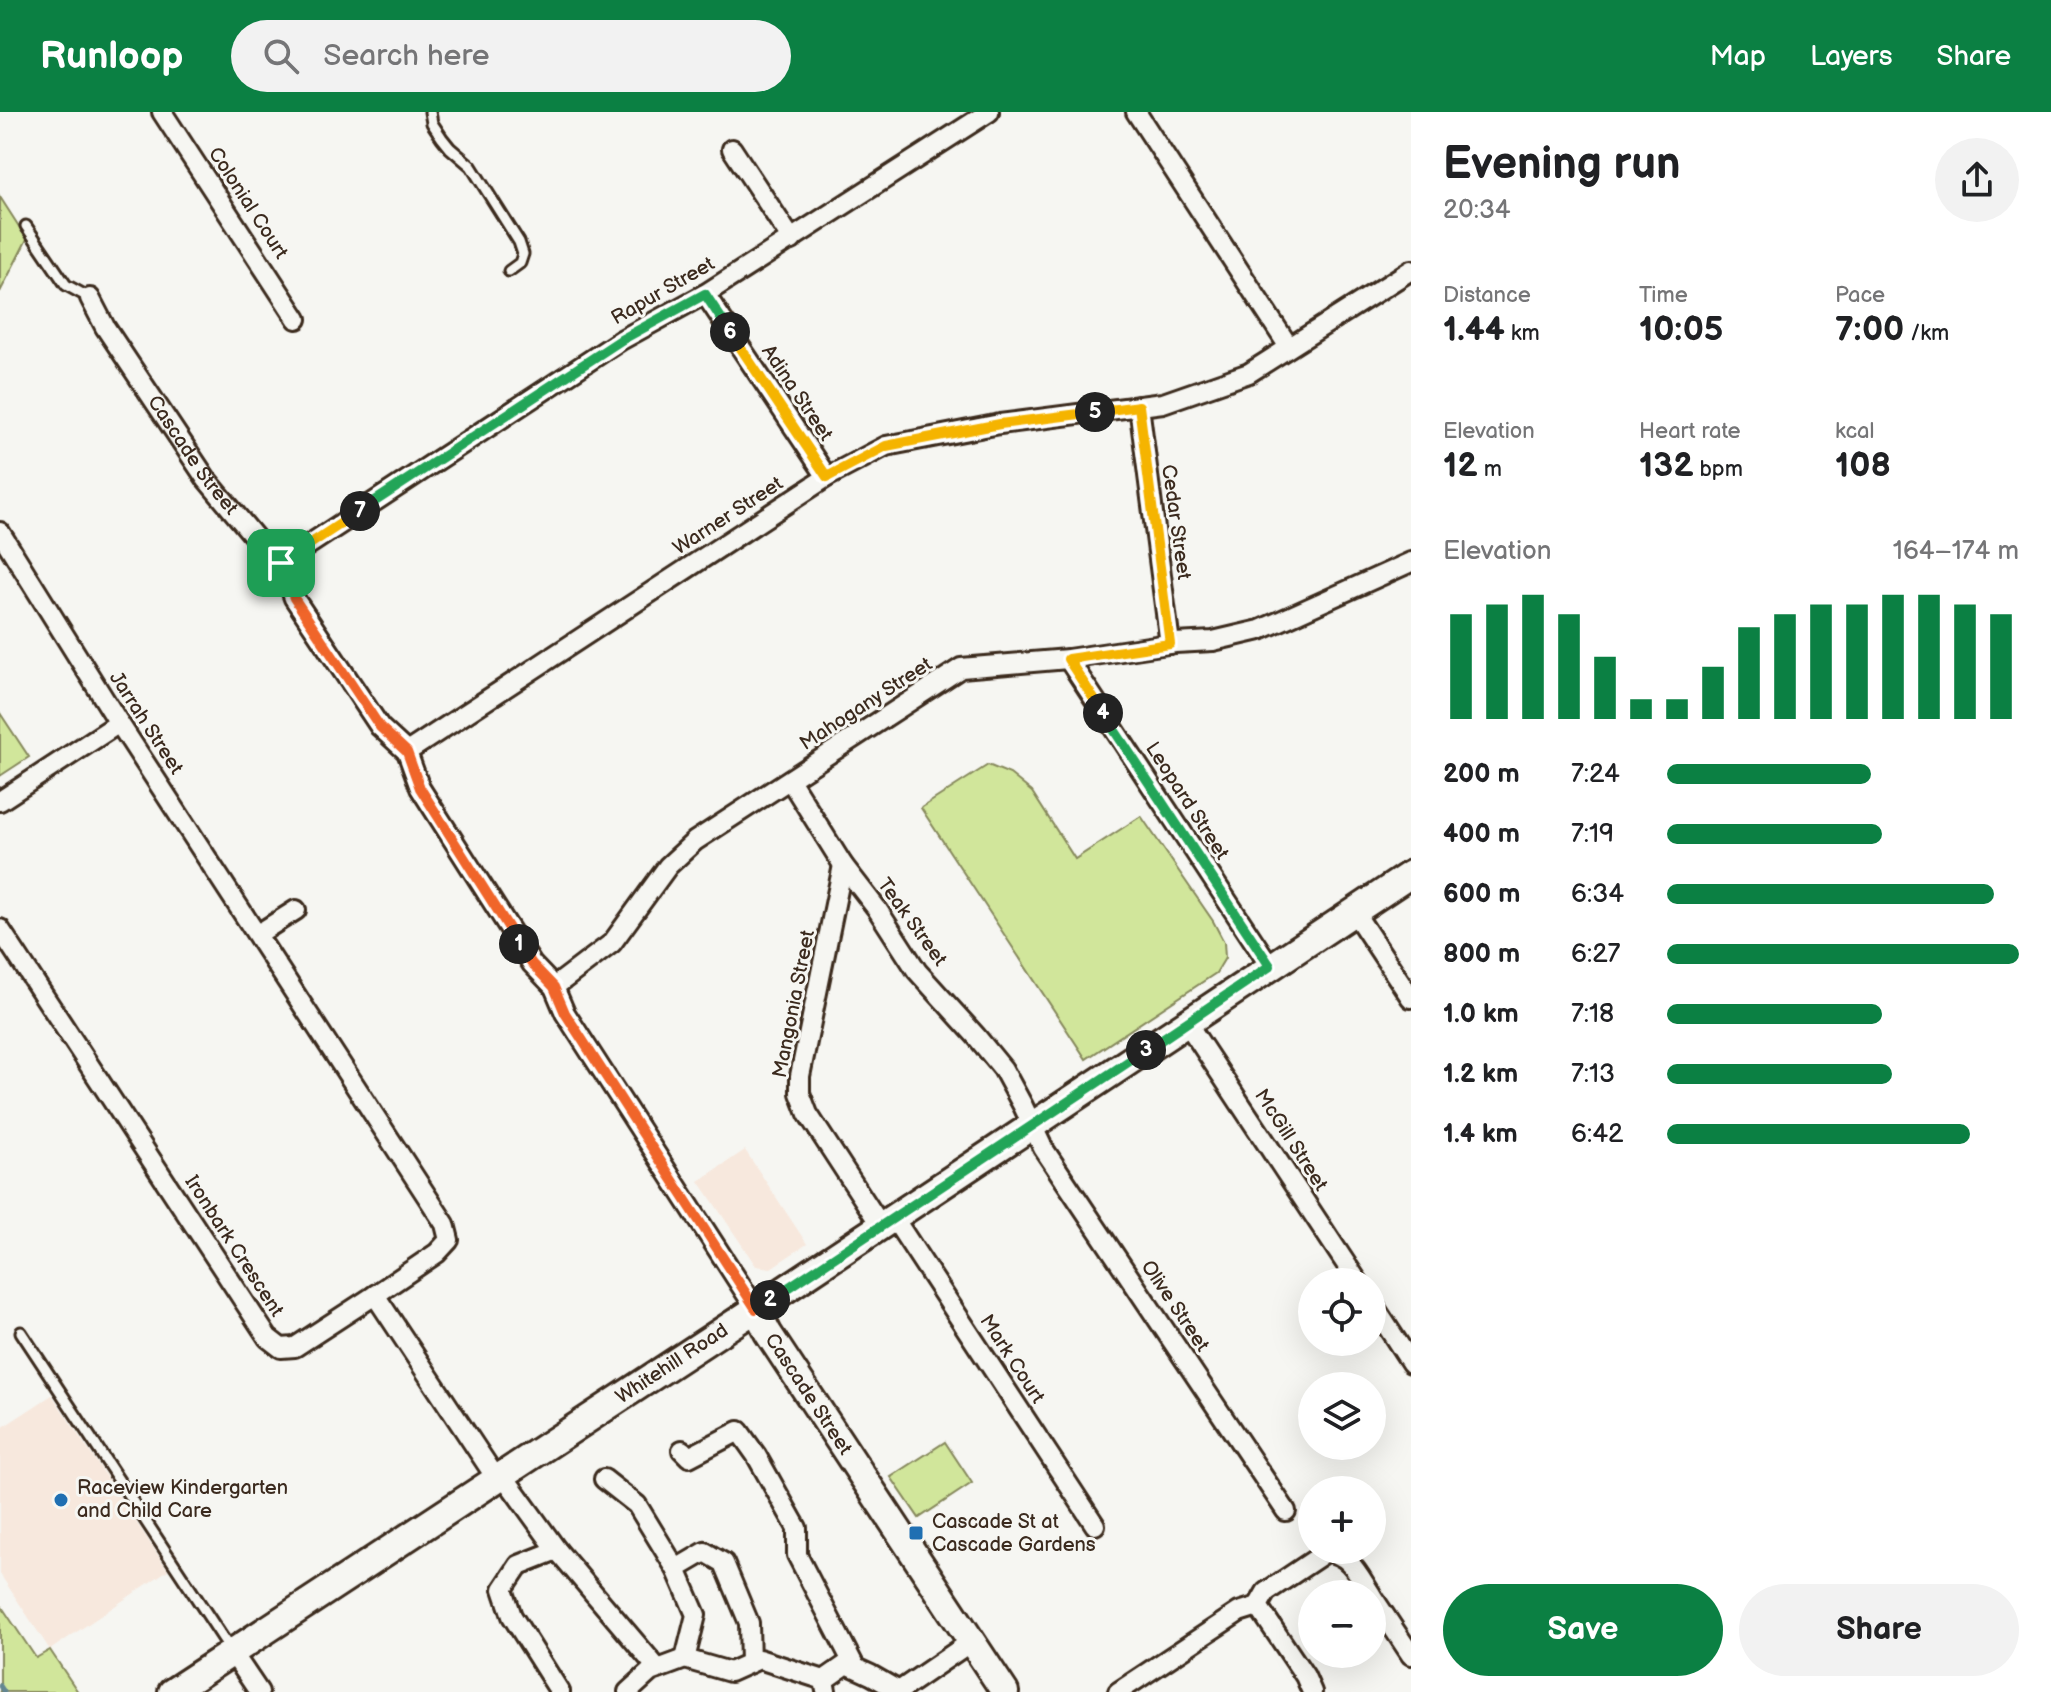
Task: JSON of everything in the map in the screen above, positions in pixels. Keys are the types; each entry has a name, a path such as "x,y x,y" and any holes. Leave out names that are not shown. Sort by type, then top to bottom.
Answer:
{"street":[{"name":"Colonial Court","path":"162,112 297,319"},
{"name":"Rapur Street","path":"281,563 621,340 705,294 989,112"},
{"path":"1136,112 1289,347"},
{"path":"732,149 792,240"},
{"name":"Warner Street","path":"407,752 827,477 886,446 1000,424 1163,403 1249,373 1411,270"},
{"name":"Adina Street","path":"705,294 827,477"},
{"name":"Cascade Street","path":"90,298 105,327 207,480 257,540 281,563 294,598 380,727 407,752 420,788 532,964 554,987 565,1013 756,1309 768,1333 1005,1692"},
{"name":"Cedar Street","path":"1139,406 1170,644"},
{"name":"Jarrah Street","path":"0,532 119,723 445,1224 449,1240 437,1253 375,1295"},
{"name":"Mahogany Street","path":"554,987 612,943 668,866 695,841 961,668 1068,659 1213,641 1260,630 1411,562"},
{"name":"Leopard Street","path":"1068,659 1270,966"},
{"path":"0,801 119,723"},
{"name":"Teak Street","path":"790,780 843,865 877,909 917,971 1003,1069 1032,1125"},
{"name":"Mangonia Street","path":"843,865 800,1076 800,1093 808,1114 887,1221"},
{"name":"Whitehill Road","path":"172,1692 1411,874"},
{"path":"258,934 296,910"},
{"path":"1354,912 1411,998"},
{"name":"Ironbark Crescent","path":"0,929 268,1338 281,1348 295,1347 375,1295"},
{"name":"McGill Street","path":"1187,1023 1349,1268"},
{"name":"Olive Street","path":"1032,1125 1043,1148 1286,1511"},
{"name":"Mark Court","path":"887,1221 1095,1525"},
{"path":"375,1295 499,1476 658,1669"},
{"path":"1386,1325 1411,1363"},
{"path":"682,1450 689,1457 739,1431 797,1528 797,1555 855,1667"},
{"path":"604,1479 637,1505 676,1569 696,1615 685,1659"},
{"path":"557,1550 519,1565 503,1589 512,1616 560,1692"},
{"path":"676,1569 705,1552 724,1563 749,1623 750,1663"},
{"path":"1118,1692 1239,1612 1258,1606 1266,1592 1326,1552 1336,1552 1347,1559 1361,1580"},
{"path":"1258,1606 1305,1676 1311,1692"},
{"path":"1386,1618 1411,1655"},
{"path":"628,1692 650,1672 685,1659 730,1672 759,1659 825,1686 847,1664 899,1692 972,1641"},
{"path":"232,1652 259,1692"}],"lane":[{"path":"430,112 432,123 442,138 471,166 519,242 523,254 520,263 509,271"},
{"path":"26,226 66,285 90,298"},
{"path":"21,1332 232,1652"}],"shaded area":[{"path":"745,1150 807,1244 771,1268 756,1266 699,1181"},
{"name":"Raceview Kindergarten and Child Care","path":"52,1395 168,1570 50,1650 0,1574 0,1429"}],"green space":[{"path":"0,197 27,239 0,292"},
{"path":"0,713 29,757 0,776"},
{"path":"988,765 1010,774 1032,792 1075,859 1141,816 1224,942 1225,958 1216,973 1086,1059 921,808"},
{"path":"945,1442 972,1483 919,1518 891,1477"},
{"path":"0,1604 36,1658 50,1650 78,1692 0,1692"}],"waterway":[{"path":"0,1686 4,1692"}],"place":[{"name":"Raceview Kindergarten and Child Care","path":"61,1500"},
{"name":"Cascade St at Cascade Gardens","path":"916,1533"}],"route":[{"path":"705,294 827,477 886,446 1000,424 1139,406 1170,644 1068,659 1270,966 756,1309 565,1013 554,987 532,964 420,788 407,752 380,727 294,598 281,563 621,340 705,294"}]}
